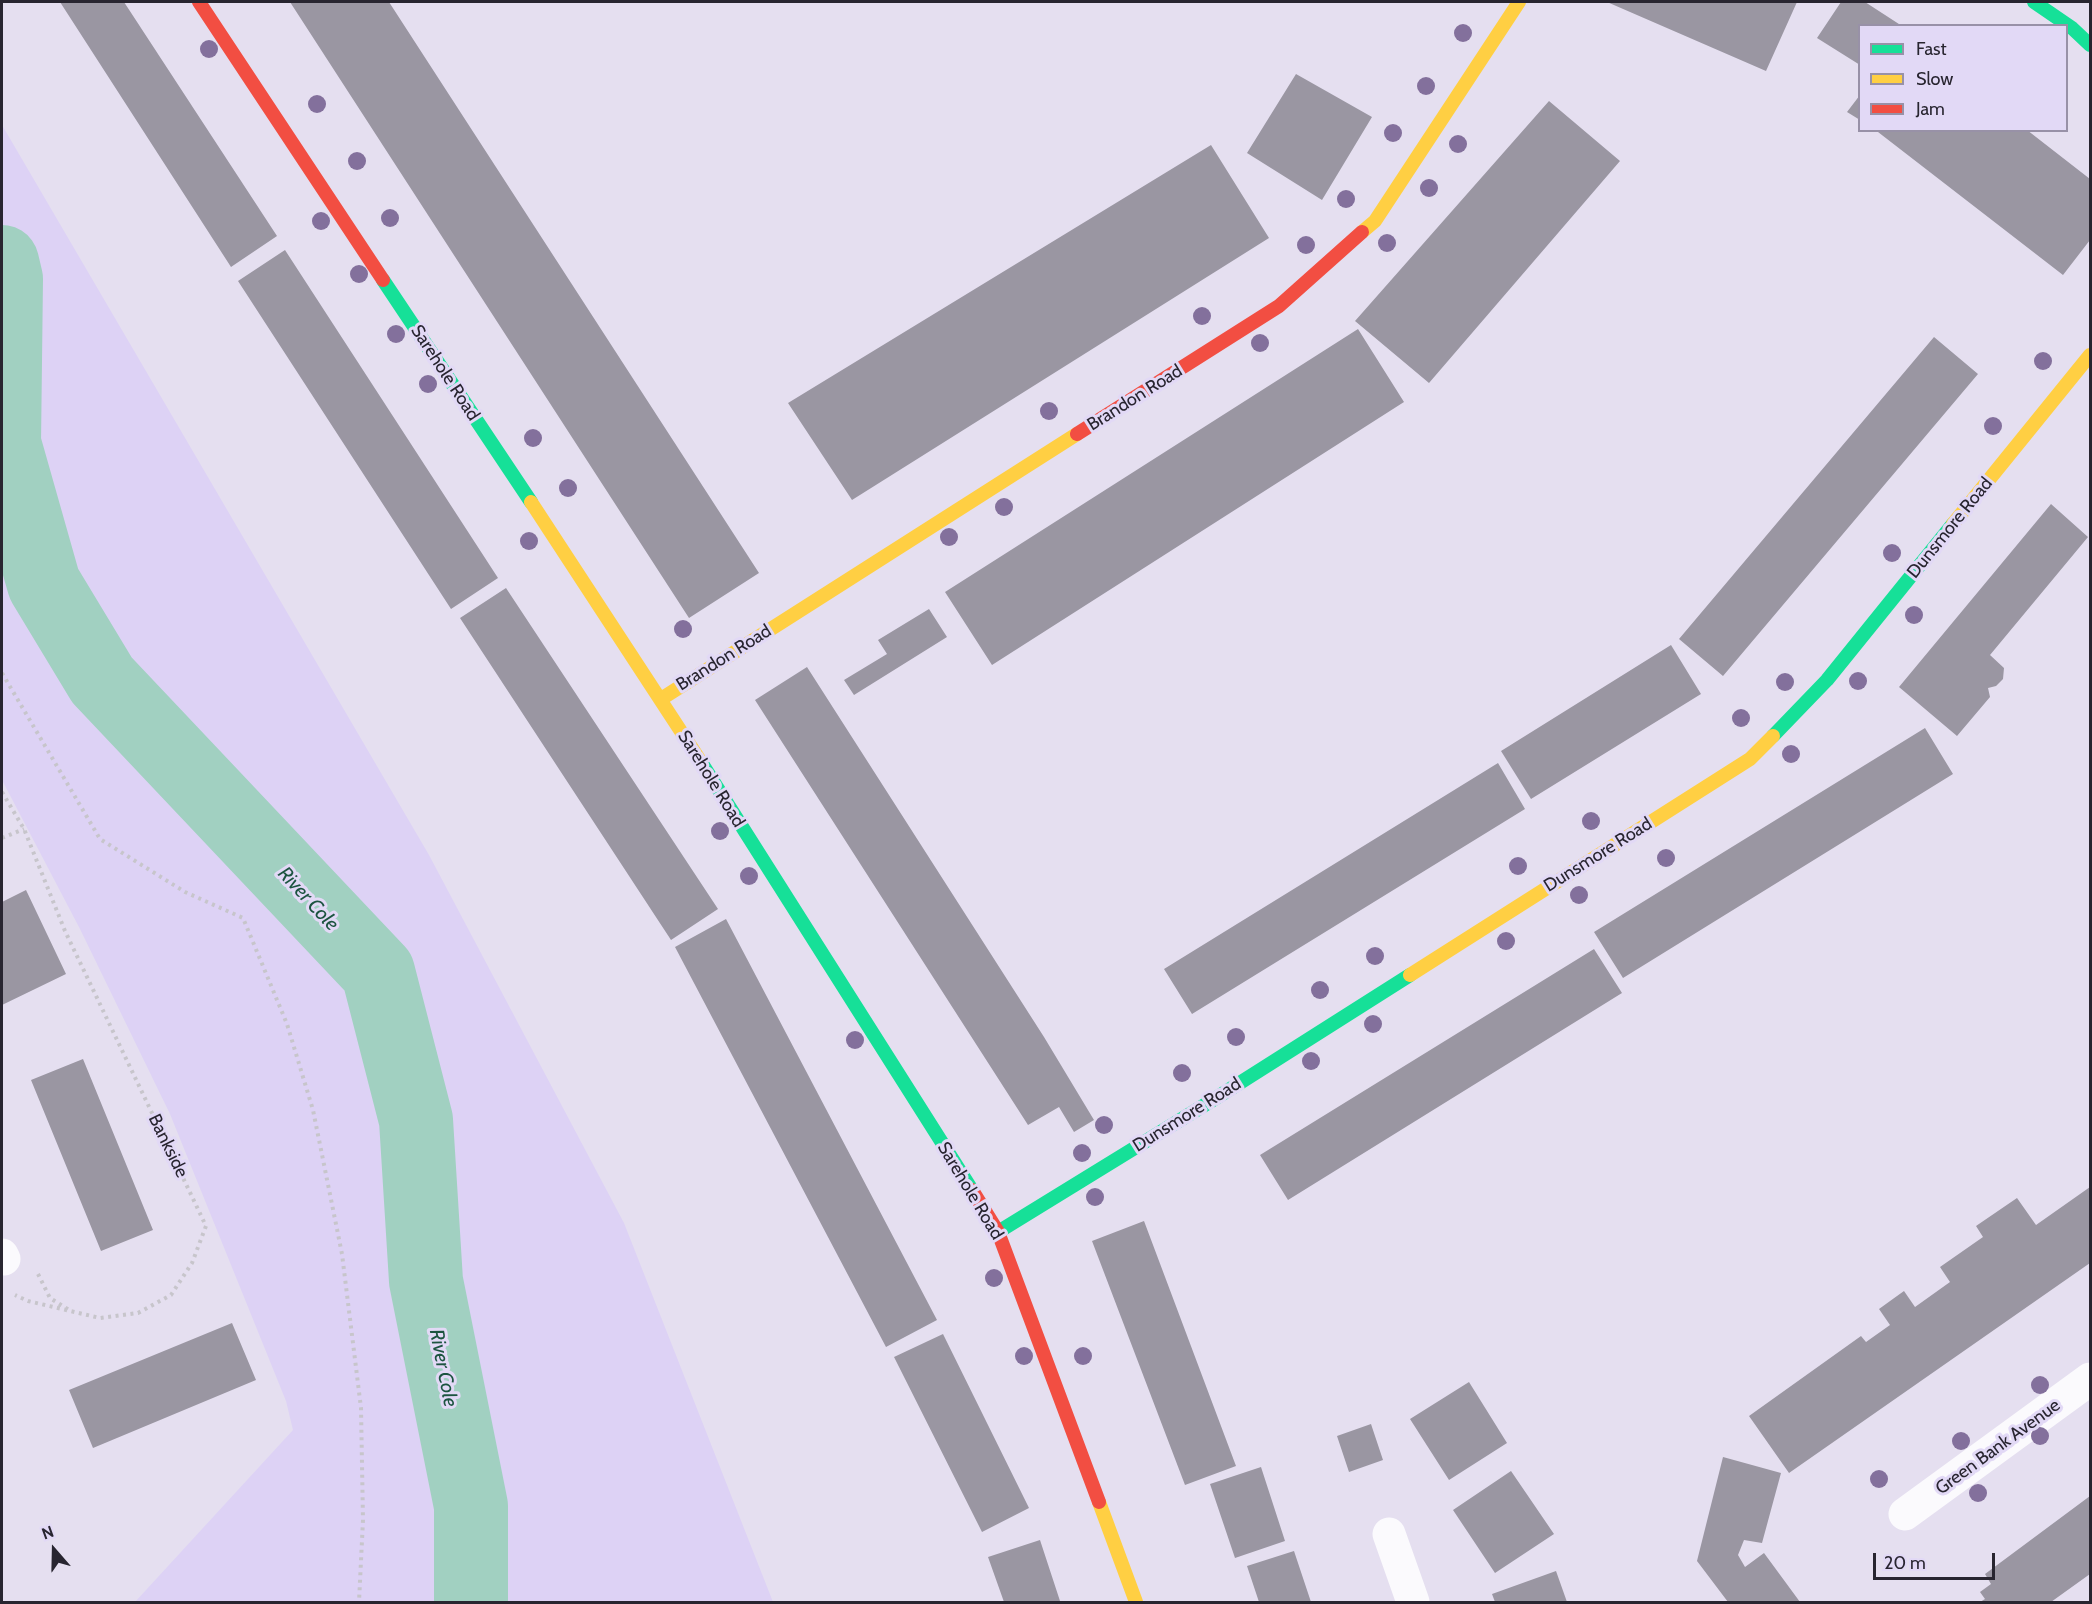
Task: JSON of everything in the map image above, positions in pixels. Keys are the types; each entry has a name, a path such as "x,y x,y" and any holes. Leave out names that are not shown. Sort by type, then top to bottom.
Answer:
{"main road":[{"name":"Sarehole Road","path":"199,2 661,699 998,1232 1136,1602"},
{"name":"Brandon Road","path":"661,699 1279,306 1375,221 1519,2"},
{"path":"2034,2 2066,24"},
{"path":"2068,25 2091,45"},
{"name":"Dunsmore Road","path":"998,1232 1216,1098 1750,759 1827,680 2091,355"}],"street":[{"name":"Green Bank Avenue","path":"1905,1514 2091,1379"},
{"path":"1389,1534 1413,1602"}],"path":[{"path":"2,673 100,839 185,892 243,918 287,1024 313,1110 344,1266 361,1408 363,1520 358,1602"},
{"name":"Bankside","path":"2,792 24,829 65,931 206,1226 192,1263 171,1295 138,1313 100,1318 28,1301 11,1294"},
{"path":"2,838 24,829"}],"shaded area":[{"path":"2,125 429,855 624,1223 773,1602 135,1602 293,1430 286,1401 170,1114 80,929 2,780"}],"building":[{"path":"60,2 124,2 277,236 231,267"},
{"path":"290,2 389,2 759,573 689,618"},
{"path":"1607,2 1797,2 1766,71"},
{"path":"1841,2 1865,2 1899,24 1858,24 1858,64 1817,38"},
{"path":"1296,74 1372,117 1322,200 1247,153"},
{"path":"1858,98 1858,119 1847,112"},
{"path":"1549,101 1620,161 1429,383 1355,321"},
{"path":"1878,132 2030,132 2090,179 2090,240 2063,275"},
{"path":"1211,145 1269,238 852,500 788,403"},
{"path":"285,250 498,578 451,609 238,281"},
{"path":"1358,329 1404,402 992,665 945,592"},
{"path":"1934,337 1978,374 1723,676 1679,639"},
{"path":"2051,504 2088,537 1990,655 2004,668 2003,679 1996,686 1988,688 1990,697 1957,736 1899,687"},
{"path":"506,588 718,909 671,940 460,618"},
{"path":"929,609 947,637 854,695 844,680 887,654 878,640"},
{"path":"1671,645 1701,694 1531,799 1501,751"},
{"path":"807,667 1044,1037 1094,1120 1074,1132 1059,1107 1028,1125 755,700"},
{"path":"1925,728 1953,774 1623,978 1594,932"},
{"path":"1498,763 1525,809 1192,1014 1164,969"},
{"path":"26,890 66,974 2,1005 2,902"},
{"path":"726,919 937,1320 886,1347 675,947"},
{"path":"1594,949 1622,993 1288,1200 1260,1155"},
{"path":"83,1059 153,1230 101,1251 31,1080"},
{"path":"2090,1187 2090,1263 1789,1473 1749,1416 1861,1336 1866,1342 1890,1325 1879,1309 1904,1291 1915,1307 1950,1282 1940,1267 1983,1237 1976,1226 2017,1198 2036,1225"},
{"path":"1144,1221 1236,1466 1185,1485 1092,1241"},
{"path":"232,1323 256,1380 93,1448 69,1390"},
{"path":"943,1334 1029,1508 982,1532 894,1357"},
{"path":"1469,1382 1507,1443 1449,1480 1410,1419"},
{"path":"1371,1424 1383,1460 1349,1472 1337,1436"},
{"path":"1723,1457 1781,1473 1762,1543 1744,1540 1738,1555 1745,1567 1764,1553 1800,1602 1728,1602 1697,1561"},
{"path":"1261,1467 1285,1541 1235,1558 1210,1484"},
{"path":"1511,1471 1554,1534 1495,1573 1453,1510"},
{"path":"2090,1496 2090,1574 2051,1602 1980,1602 1985,1599 1980,1592 1991,1584 1985,1574"},
{"path":"1040,1540 1060,1601 1004,1602 988,1557"},
{"path":"1294,1551 1311,1602 1259,1602 1247,1566"},
{"path":"1556,1571 1567,1602 1495,1602 1492,1594"}],"waterway":[{"name":"River Cole","path":"2,262 6,279 4,443 44,584 102,680 378,972 416,1120 426,1281 471,1506 471,1602"}],"traffic: fast":[{"path":"2034,2 2066,24"},
{"path":"2068,25 2090,45"},
{"path":"383,280 531,502"},
{"path":"1773,736 1827,680 1953,524"},
{"path":"701,762 972,1190"},
{"path":"998,1232 1410,975"}],"traffic: slow":[{"path":"1362,232 1375,221 1519,2"},
{"path":"1953,524 2090,355"},
{"path":"661,699 1077,434"},
{"path":"531,502 701,762"},
{"path":"1410,975 1750,759 1773,736"},
{"path":"1099,1502 1136,1602"}],"traffic: jam":[{"path":"199,2 383,280"},
{"path":"1077,434 1279,306 1362,232"},
{"path":"972,1190 998,1232 1099,1502"}]}
